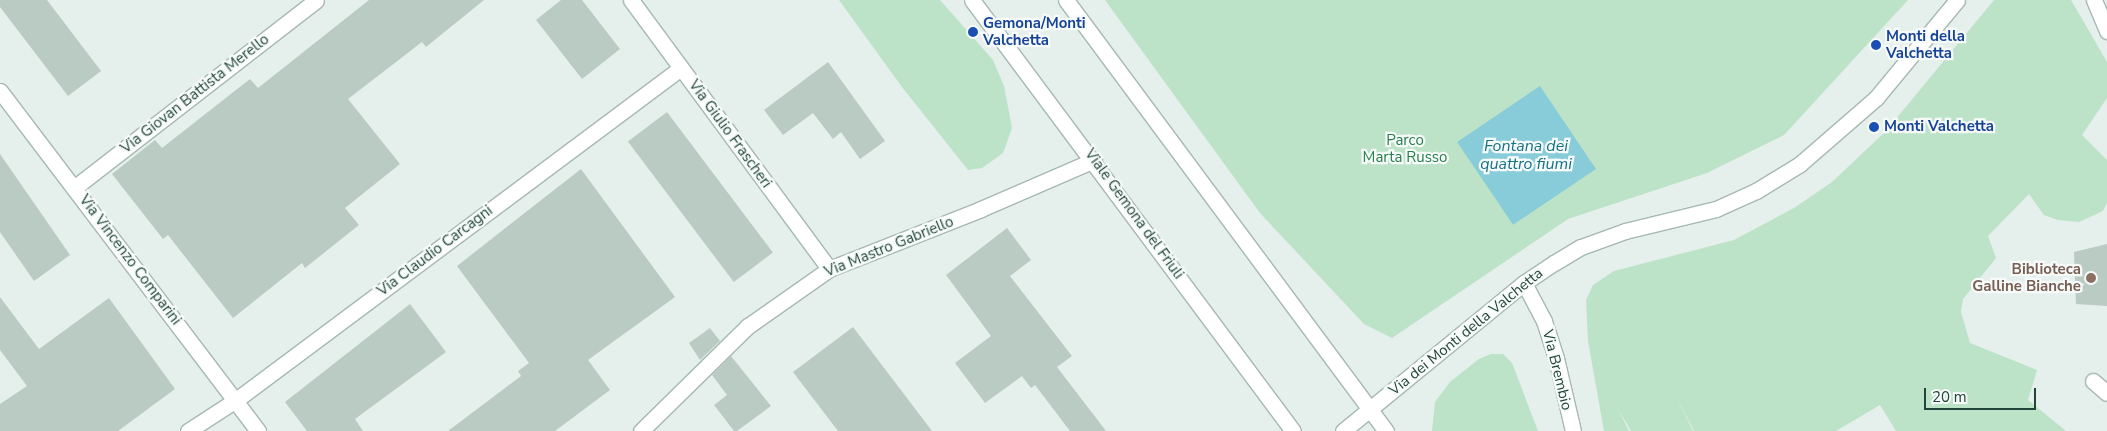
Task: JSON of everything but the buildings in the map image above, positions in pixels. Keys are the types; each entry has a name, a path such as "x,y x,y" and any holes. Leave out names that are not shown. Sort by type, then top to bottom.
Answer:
{"street":[{"name":"Via Giovan Battista Merello","path":"74,188 316,0"},
{"name":"Via Giulio Frascheri","path":"631,0 829,268"},
{"name":"Viale Gemona del Friuli","path":"972,0 1094,160 1293,431"},
{"path":"1066,0 1386,431"},
{"name":"Via dei Monti della Valchetta","path":"1343,431 1524,283 1581,247 1625,231 1716,209 1756,191 1800,164 1876,98 1957,0"},
{"path":"2094,0 2107,31"},
{"name":"Via Claudio Carcagni","path":"188,431 236,400 681,68"},
{"name":"Via Vincenzo Comparini","path":"0,91 258,431"},
{"name":"Via Mastro Gabriello","path":"641,431 748,326 829,268 981,209 1094,160"},
{"name":"Via Brembio","path":"1524,283 1550,340 1573,431"},
{"path":"2093,381 2107,393"}],"green space":[{"path":"839,0 940,0 993,60 1004,86 1012,128 1003,153 982,168 968,170 902,87"},
{"name":"Parco Marta Russo","path":"1105,0 1908,0 1784,135 1707,173 1568,219 1392,338 1364,324 1260,213"},
{"path":"1994,0 2071,0 2107,62 2107,98 2082,135 2107,160 2107,203 2103,211 2079,222 2058,220 2044,215 2029,194 1988,236 1996,258 1963,299 1961,312 1970,343 2037,370 2028,400 2066,431 1896,431 1880,405 1836,431 1694,431 1676,396 1693,431 1631,431 1618,409 1629,431 1604,431 1588,341 1586,300 1593,285 1614,271 1734,240 1794,208 1832,182 1886,131"},
{"path":"1491,354 1503,354 1512,363 1538,431 1432,431 1435,402 1450,382 1479,359"}],"water":[{"name":"Fontana dei quattro fiumi","path":"1540,86 1596,169 1513,225 1457,142"}],"place":[{"name":"Gemona/Monti Valchetta","path":"973,32"},
{"name":"Monti della Valchetta","path":"1876,45"},
{"name":"Monti Valchetta","path":"1874,127"},
{"name":"Biblioteca Galline Bianche","path":"2091,278"}]}
